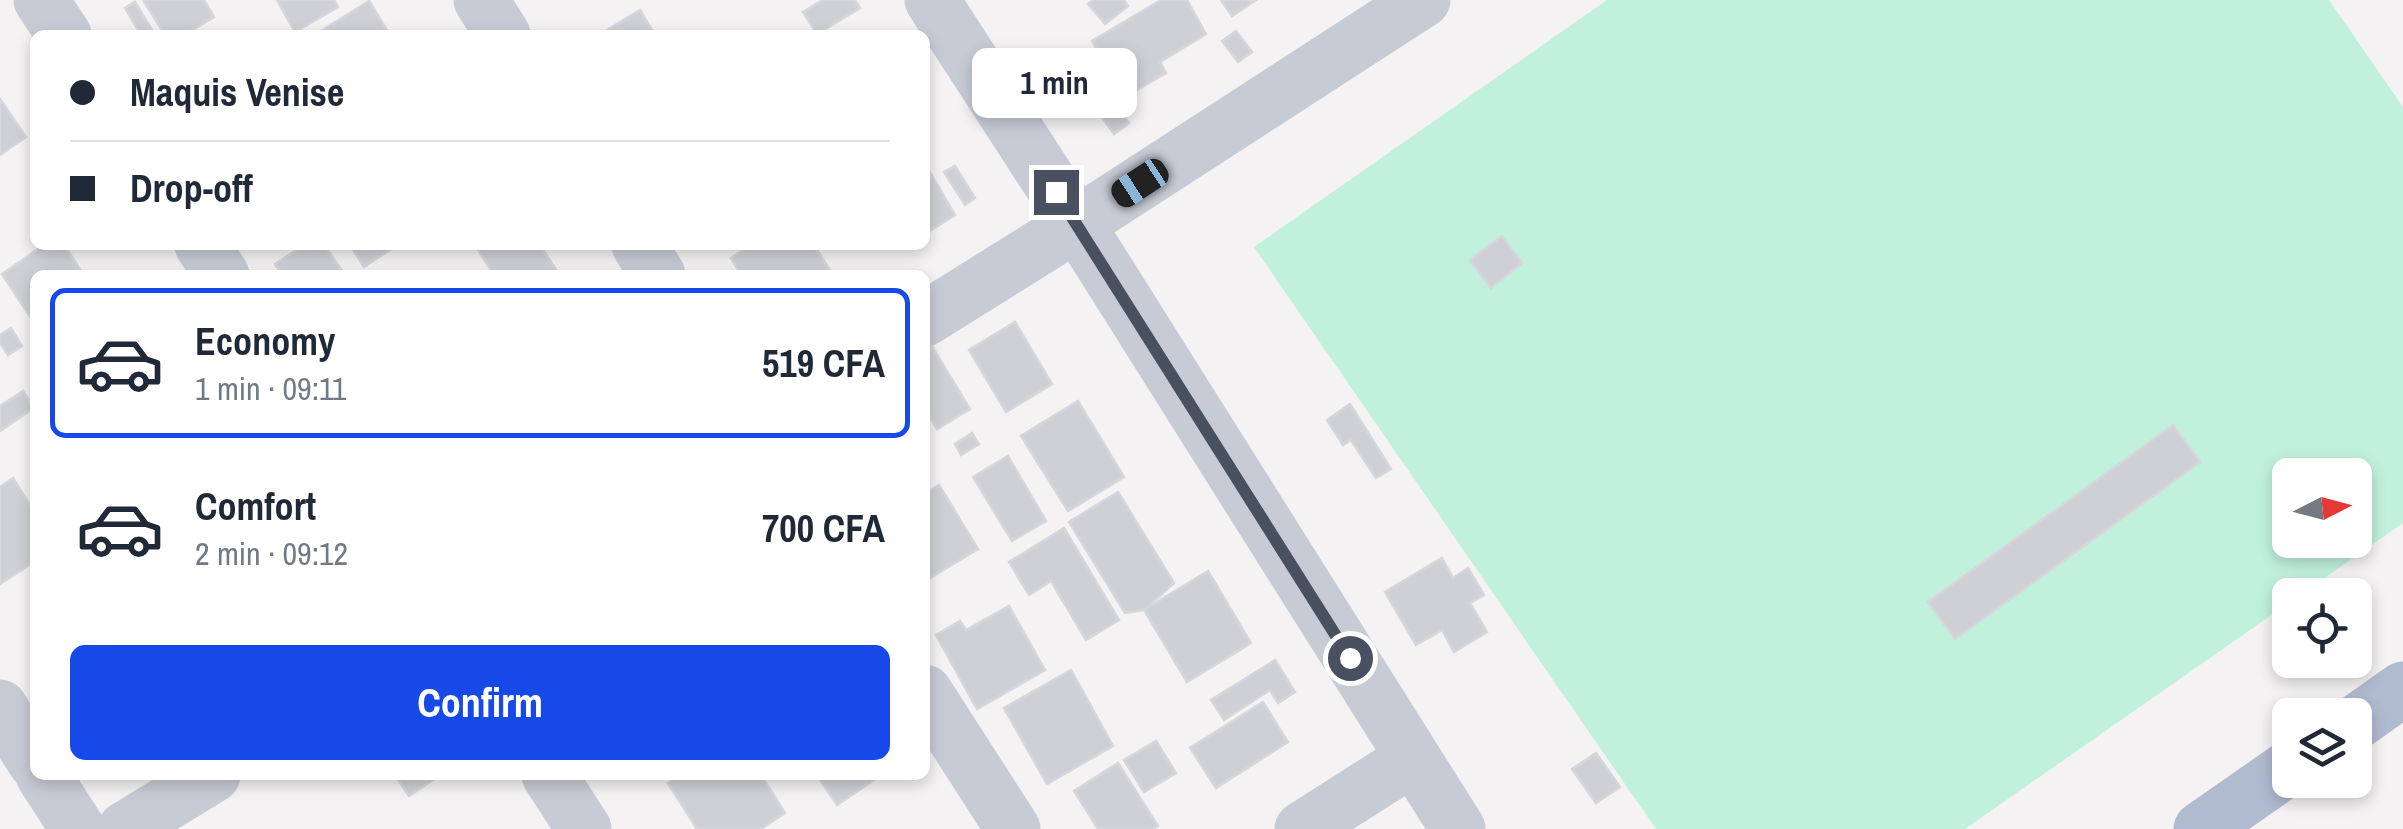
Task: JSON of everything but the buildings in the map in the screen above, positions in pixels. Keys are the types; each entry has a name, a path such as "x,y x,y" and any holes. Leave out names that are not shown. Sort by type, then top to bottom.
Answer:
{"main road":[{"path":"2372,710 2403,689"},
{"path":"2201,829 2272,780"}],"street":[{"path":"41,0 61,30"},
{"path":"481,0 501,30"},
{"path":"932,0 1458,829"},
{"path":"930,315 1423,0"},
{"path":"930,700 1012,829"},
{"path":"0,708 30,754"},
{"path":"1302,829 1412,758"},
{"path":"46,780 78,829"},
{"path":"125,829 205,780"},
{"path":"552,780 584,829"}],"green space":[{"path":"1607,0 2329,0 2403,107 2403,523 2372,545 2372,458 2272,458 2272,558 2353,558 2324,578 2272,578 2272,615 1965,829 1656,829 1254,247"}],"route":[{"path":"1056,192 1350,658"}]}
